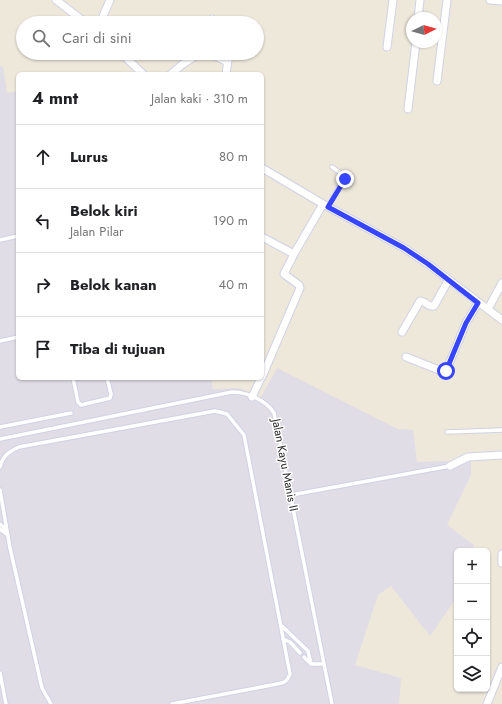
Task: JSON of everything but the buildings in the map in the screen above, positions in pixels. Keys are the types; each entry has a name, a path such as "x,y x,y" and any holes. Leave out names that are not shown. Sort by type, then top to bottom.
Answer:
{"street":[{"path":"56,0 77,16"},
{"path":"103,16 110,0"},
{"path":"387,47 393,0"},
{"path":"419,12 420,0"},
{"path":"437,81 447,0"},
{"path":"490,0 502,1"},
{"path":"408,109 415,48"},
{"path":"128,60 141,72"},
{"path":"173,72 189,60"},
{"path":"226,61 226,72"},
{"path":"264,169 326,206 404,248 428,264 448,281 502,320"},
{"path":"264,372 300,288 300,285 284,274 294,254 326,206"},
{"path":"264,238 294,254"},
{"path":"402,332 420,301 423,301 430,306 434,306 448,281"},
{"path":"488,309 502,284"},
{"path":"406,358 444,372 446,371 466,323 478,303"},
{"path":"252,397 260,380"},
{"path":"450,466 468,457 502,455"},
{"path":"502,554 502,563"},
{"path":"487,704 502,667"}],"lane":[{"path":"326,206 345,176 332,167"},
{"path":"0,240 16,236"},
{"path":"0,341 16,337"},
{"path":"73,380 78,402 81,405 110,398 111,394 108,380"},
{"name":"Jalan Kayu Manis II","path":"0,439 232,392 238,392 261,400 271,408 274,413 332,704"},
{"path":"0,467 2,459 7,452 19,447 215,411 227,414 244,435 290,674 287,681 172,704"},
{"path":"0,427 71,413"},
{"path":"447,432 502,430"},
{"path":"291,495 450,466"},
{"path":"0,490 8,535 42,688 51,704"},
{"path":"0,511 4,514"},
{"path":"0,524 7,530"},
{"path":"0,529 8,535"},
{"path":"281,626 308,651 311,664"},
{"path":"283,639 290,642 300,652"},
{"path":"304,657 311,664 323,664"},
{"path":"0,673 6,704"}],"shaded area":[{"path":"0,66 3,67 7,93 16,91 16,380 211,380 213,389 239,388 261,397 277,368 398,429 413,430 417,462 471,460 471,475 447,525 474,545 473,548 454,548 454,601 430,636 391,586 378,595 355,665 401,678 399,704 0,704"}],"route":[{"path":"345,179 328,207 404,248 428,264 478,303 466,323 446,371"}]}
